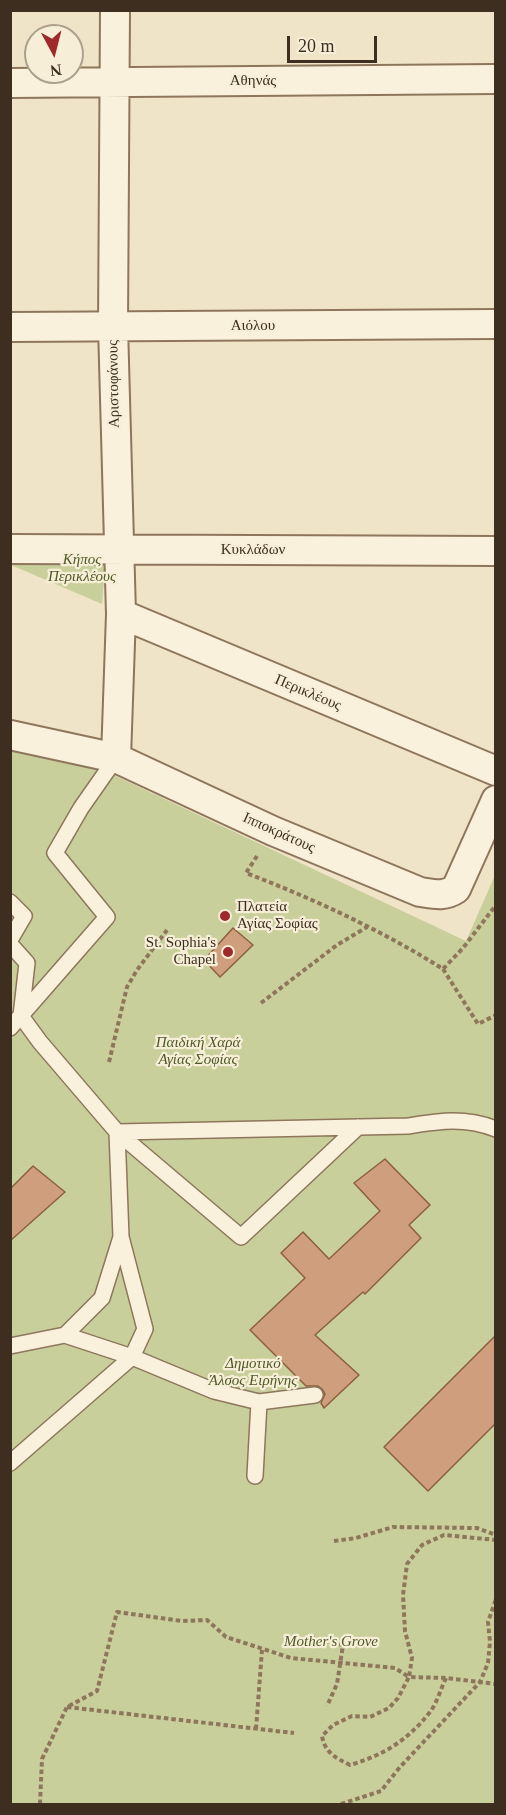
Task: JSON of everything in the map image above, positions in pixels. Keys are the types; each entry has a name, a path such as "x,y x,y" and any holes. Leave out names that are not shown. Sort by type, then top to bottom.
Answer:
{"street":[{"name":"Αριστοφάνους","path":"115,10 113,326 122,615 116,758"},
{"name":"Αθηνάς","path":"10,83 495,79"},
{"name":"Αιόλου","path":"10,327 495,324"},
{"name":"Κυκλάδων","path":"10,549 495,551"},
{"name":"Περικλέους","path":"122,615 495,771"},
{"name":"Ιπποκράτους","path":"10,735 116,758 273,831 420,892 439,895 448,894 456,889 495,800"}],"lane":[{"path":"10,1028 107,917 55,853 81,808 116,758"},
{"path":"10,902 24,916 10,942 27,963 21,1017 117,1132 241,1237 358,1127"},
{"path":"117,1132 408,1126 447,1120 482,1124 495,1129"},
{"path":"10,1463 132,1357 145,1329 121,1237 117,1132"},
{"path":"65,1335 102,1298 121,1237"},
{"path":"10,1346 65,1335 132,1357 214,1391 259,1402 315,1395"},
{"path":"255,1476 259,1402"}],"path":[{"path":"273,831 246,873 368,926 408,947 442,969 478,1024 495,1015"},
{"path":"442,969 463,948 495,905"},
{"path":"261,1003 337,945 368,926"},
{"path":"109,1062 128,987 137,970 167,930"},
{"path":"334,1541 356,1538 393,1527 477,1528 495,1535"},
{"path":"446,1678 432,1710 398,1745 373,1758 350,1765 333,1757 324,1746 322,1736 333,1725 352,1716 370,1717 389,1708 398,1698 409,1677 412,1658 405,1631 403,1595 407,1564 422,1545 444,1535 495,1540"},
{"path":"341,1804 381,1791 400,1767 480,1682 488,1663 490,1642 488,1622 495,1599"},
{"path":"40,1804 42,1759 66,1707 97,1691 117,1612 182,1621 207,1620 226,1637 291,1658 395,1668 409,1677 446,1678 495,1684"},
{"path":"310,1637 343,1645 337,1684 327,1706"},
{"path":"256,1730 262,1650"},
{"path":"66,1707 294,1733"}],"green space":[{"name":"Κήπος Περικλέους","path":"107,545 102,604 11,565 10,549"},
{"name":"Δημοτικό Άλσος Ειρήνης","path":"11,746 69,754 466,941 496,873 495,1804 11,1804"}],"building":[{"name":"St. Sophia's Chapel","path":"233,928 253,945 220,977 204,960"},
{"path":"385,1159 430,1205 409,1225 421,1238 365,1294 363,1292 315,1335 359,1375 324,1408 321,1403 325,1394 322,1389 318,1386 306,1386 250,1330 305,1278 281,1253 303,1232 329,1259 380,1211 354,1183"},
{"path":"33,1166 65,1192 10,1241 10,1189"},
{"path":"495,1336 495,1424 428,1491 384,1447"}],"place":[{"name":"Πλατεία Αγίας Σοφίας","path":"225,916"},
{"name":"St. Sophia's Chapel","path":"228,952"}],"park label":[{"name":"Παιδική Χαρά Αγίας Σοφίας","path":"198,1052"},
{"name":"Mother's Grove","path":"331,1642"}]}
